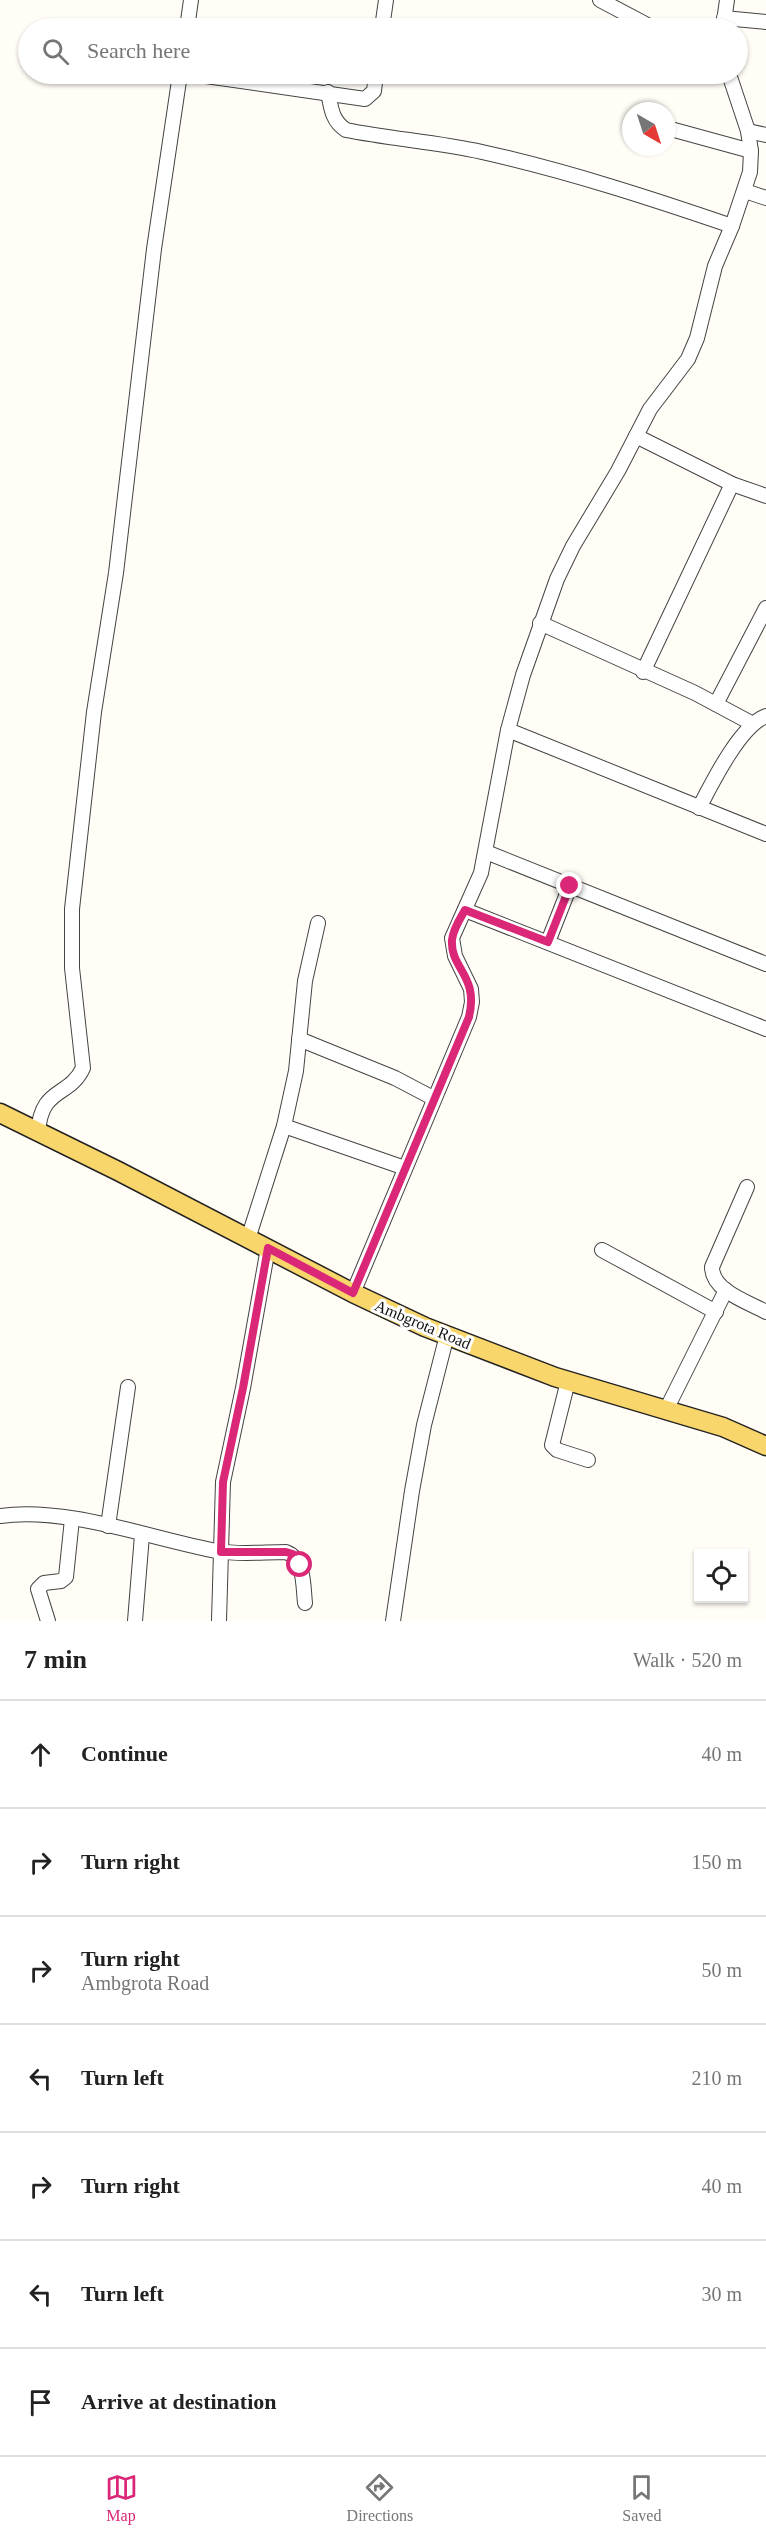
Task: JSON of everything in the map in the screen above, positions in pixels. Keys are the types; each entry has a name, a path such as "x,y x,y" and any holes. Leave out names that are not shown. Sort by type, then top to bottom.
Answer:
{"main road":[{"name":"Ambgrota Road","path":"0,1113 353,1293 447,1335 568,1381 723,1427 766,1446"}],"street":[{"path":"188,18 191,0"},
{"path":"383,18 386,0"},
{"path":"600,0 634,18"},
{"path":"724,18 727,0"},
{"path":"748,22 766,22"},
{"path":"38,1132 42,1109 55,1094 80,1075 84,1059 72,968 72,909 78,845 94,712 116,573 159,215 179,84"},
{"path":"268,84 365,99 374,91 375,84"},
{"path":"353,1293 433,1098 469,1017 472,1002 471,989 452,946 455,928 481,873 508,730 540,622 573,546 650,409 688,358 697,338 715,266 745,191 750,172 751,151 748,131 732,84"},
{"path":"328,92 333,117 338,125 346,130 479,151 532,164 650,198 732,226"},
{"path":"676,130 751,151"},
{"path":"748,131 766,135"},
{"path":"745,191 766,198"},
{"path":"636,436 732,484 766,496"},
{"path":"643,672 732,484"},
{"path":"716,704 766,608"},
{"path":"540,622 643,672 716,704 753,724"},
{"path":"699,808 714,780 753,724 766,716"},
{"path":"508,730 766,834"},
{"path":"486,852 766,964"},
{"path":"548,942 570,886"},
{"path":"465,910 766,1029"},
{"path":"248,1239 284,1126 299,1039 305,981 318,923"},
{"path":"299,1039 385,1074 433,1098"},
{"path":"284,1126 405,1168"},
{"path":"747,1187 712,1267 715,1281 726,1290 766,1312"},
{"path":"219,1621 223,1482 244,1384 268,1248"},
{"path":"602,1250 716,1312"},
{"path":"666,1410 726,1290"},
{"path":"393,1621 414,1480 447,1335"},
{"path":"568,1381 552,1445 557,1450 588,1461"},
{"path":"108,1526 128,1387"},
{"path":"0,1516 42,1515 72,1519 221,1552 293,1554 300,1565 305,1603"},
{"path":"48,1621 38,1589 44,1583 61,1581 66,1577 72,1519"},
{"path":"135,1621 142,1535"}],"route":[{"path":"300,1565 293,1554 286,1552 221,1552 220,1516 223,1482 243,1388 268,1248 353,1293 469,1017 472,1002 471,989 452,946 455,928 465,910 548,942 570,886"}]}
